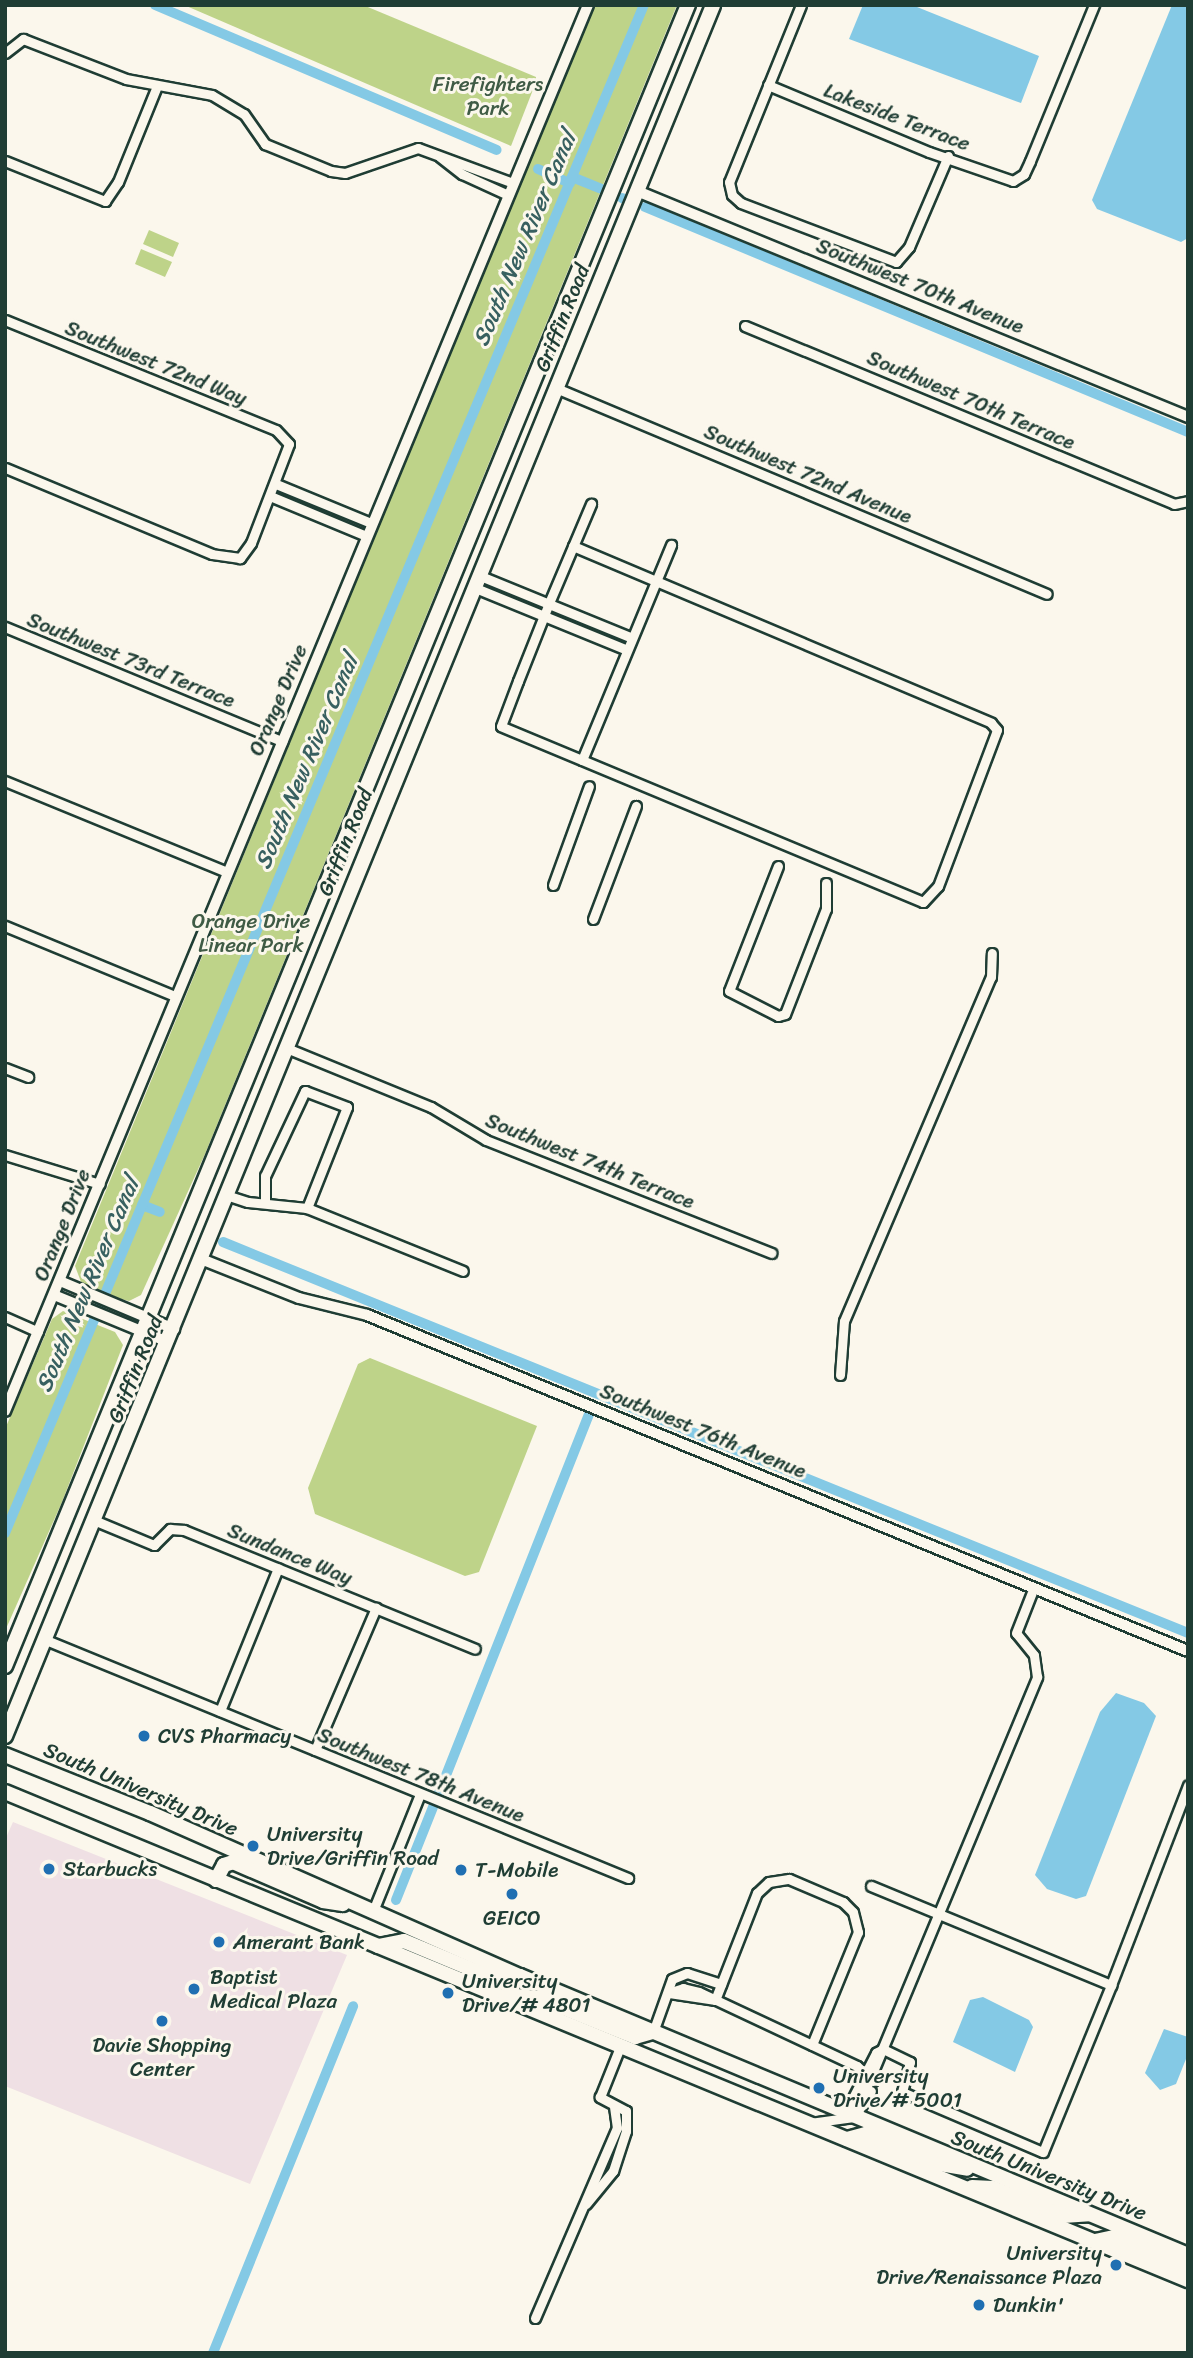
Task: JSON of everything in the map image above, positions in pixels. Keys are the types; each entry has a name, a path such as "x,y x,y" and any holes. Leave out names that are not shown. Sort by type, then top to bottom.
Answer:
{"main road":[{"name":"Griffin Road","path":"5,1666 688,5"},
{"name":"Griffin Road","path":"5,1736 96,1521 284,1047 713,5"},
{"path":"631,145 628,169 637,191"},
{"path":"610,195 620,203 623,224"},
{"path":"272,1012 276,1036 284,1047"},
{"path":"257,1050 266,1058 272,1077"},
{"name":"South University Drive","path":"5,1755 150,1813 520,1976 1188,2255"},
{"name":"South University Drive","path":"5,1792 1188,2280"},
{"path":"216,1880 224,1865 233,1862 323,1901 367,1909"},
{"path":"376,1946 404,1941 502,1982 520,1976"},
{"path":"476,1988 539,1998 635,2037 653,2032"},
{"path":"847,2139 866,2134 955,2169 975,2167"},
{"path":"964,2187 993,2188 1063,2216 1089,2214"},
{"path":"1095,2241 1114,2237 1188,2266"}],"street":[{"name":"Orange Drive","path":"5,1410 588,5"},
{"path":"788,5 800,7 729,182 741,203 896,262 909,247 948,156"},
{"name":"Lakeside Terrace","path":"768,85 1013,181 1024,174 1030,161 1094,5"},
{"path":"5,53 23,39 126,79 220,98 244,114 265,144 331,171 345,173 411,149 434,151 513,183"},
{"path":"5,161 97,199 111,196 157,86"},
{"path":"434,151 463,174 508,195"},
{"name":"Southwest 70th Avenue","path":"637,191 1188,416"},
{"name":"Southwest 72nd Way","path":"5,320 276,430 289,444 276,484"},
{"name":"Southwest 70th Terrace","path":"745,326 1186,503"},
{"name":"Southwest 72nd Avenue","path":"556,388 1047,594"},
{"path":"5,468 228,559 247,553 276,484 372,523"},
{"path":"271,496 366,536"},
{"path":"573,546 991,723 997,730 938,886 923,902 501,726 573,546 591,503"},
{"path":"582,760 671,544"},
{"path":"476,581 550,603 632,638"},
{"path":"476,581 545,616 627,650"},
{"name":"Southwest 73rd Terrace","path":"5,628 282,741"},
{"path":"5,781 228,872"},
{"path":"553,886 589,786"},
{"path":"593,919 636,806"},
{"path":"778,866 729,991 778,1016 785,1014 826,909 826,883"},
{"path":"5,926 176,996"},
{"path":"840,1375 845,1321 990,977 992,953"},
{"name":"Southwest 74th Terrace","path":"284,1047 431,1107 486,1140 771,1253"},
{"path":"5,1068 27,1077"},
{"path":"265,1203 265,1176 301,1094 347,1107 307,1208"},
{"path":"5,1155 100,1184"},
{"path":"226,1195 307,1208 463,1270"},
{"name":"Southwest 76th Avenue","path":"201,1259 299,1298 367,1315 1188,1651"},
{"path":"60,1281 122,1307 145,1325"},
{"path":"54,1295 116,1321 145,1325 171,1336"},
{"path":"5,1317 38,1332"},
{"name":"Sundance Way","path":"96,1521 154,1545 177,1528 475,1649"},
{"path":"220,1711 278,1568"},
{"path":"808,2123 849,2115 883,2049 1037,1676 1034,1655 1016,1633 1034,1587"},
{"path":"315,1750 376,1608"},
{"name":"Southwest 78th Avenue","path":"46,1640 628,1878"},
{"name":"South University Drive","path":"883,2049 911,2062 902,2092 1043,2152 1188,1785"},
{"path":"367,1909 420,1794"},
{"path":"715,2000 757,1894 769,1882 789,1879 843,1902 853,1912 858,1932 813,2045"},
{"path":"871,1886 1111,1985"},
{"path":"653,2032 668,1993 668,1985 679,1975 705,1978 721,1984"},
{"path":"699,1992 705,1978"},
{"path":"668,1993 683,1988 699,1992 813,2045 869,2078"},
{"path":"668,1993 715,2000"},
{"path":"582,2207 599,2192 616,2164 629,2120 626,2110 614,2107 600,2098 620,2047"},
{"path":"869,2078 882,2059 883,2049"},
{"path":"536,2318 617,2128 614,2107"},
{"path":"603,2159 616,2164"}],"shaded area":[{"name":"Davie Shopping Center","path":"13,1822 347,1955 250,2184 5,2086 5,1840"}],"green space":[{"name":"Firefighters Park","path":"184,5 363,5 536,77 536,82 511,146"},
{"name":"Orange Drive Linear Park","path":"593,5 677,5 205,1154 141,1295 129,1301 121,1299 81,1282 75,1266"},
{"path":"149,230 179,243 173,257 143,244"},
{"path":"141,249 172,262 165,277 135,264"},
{"path":"63,1311 115,1332 123,1345 62,1502 5,1631 5,1429 52,1319"},
{"path":"370,1358 537,1426 479,1572 465,1576 315,1514 308,1488 358,1364"}],"water":[{"path":"863,5 912,5 1039,56 1021,103 849,39"},
{"path":"1172,5 1188,5 1188,238 1181,242 1097,209 1092,200"},
{"path":"1116,1693 1144,1703 1156,1716 1086,1896 1076,1899 1047,1889 1035,1875 1100,1712"},
{"path":"983,1997 1029,2020 1033,2027 1015,2072 953,2042 970,2000"},
{"path":"1164,2029 1188,2037 1188,2054 1176,2084 1160,2090 1145,2073"}],"waterway":[{"path":"155,5 496,150"},
{"name":"South New River Canal","path":"5,1533 644,5"},
{"path":"538,169 570,183"},
{"path":"572,177 601,189"},
{"path":"645,207 1188,432"},
{"path":"142,1205 160,1212"},
{"path":"223,1242 1188,1633"},
{"path":"439,1793 590,1412"},
{"path":"396,1900 433,1807"},
{"path":"213,2353 353,2006"}],"place":[{"name":"CVS Pharmacy","path":"144,1736"},
{"name":"University Drive/Griffin Road","path":"253,1846"},
{"name":"Starbucks","path":"49,1869"},
{"name":"T-Mobile","path":"461,1870"},
{"name":"GEICO","path":"512,1894"},
{"name":"Amerant Bank","path":"219,1942"},
{"name":"Baptist Medical Plaza","path":"194,1989"},
{"name":"University Drive/# 4801","path":"448,1993"},
{"name":"Davie Shopping Center","path":"162,2021"},
{"name":"University Drive/# 5001","path":"819,2088"},
{"name":"University Drive/Renaissance Plaza","path":"1116,2265"},
{"name":"Dunkin'","path":"979,2305"}]}
